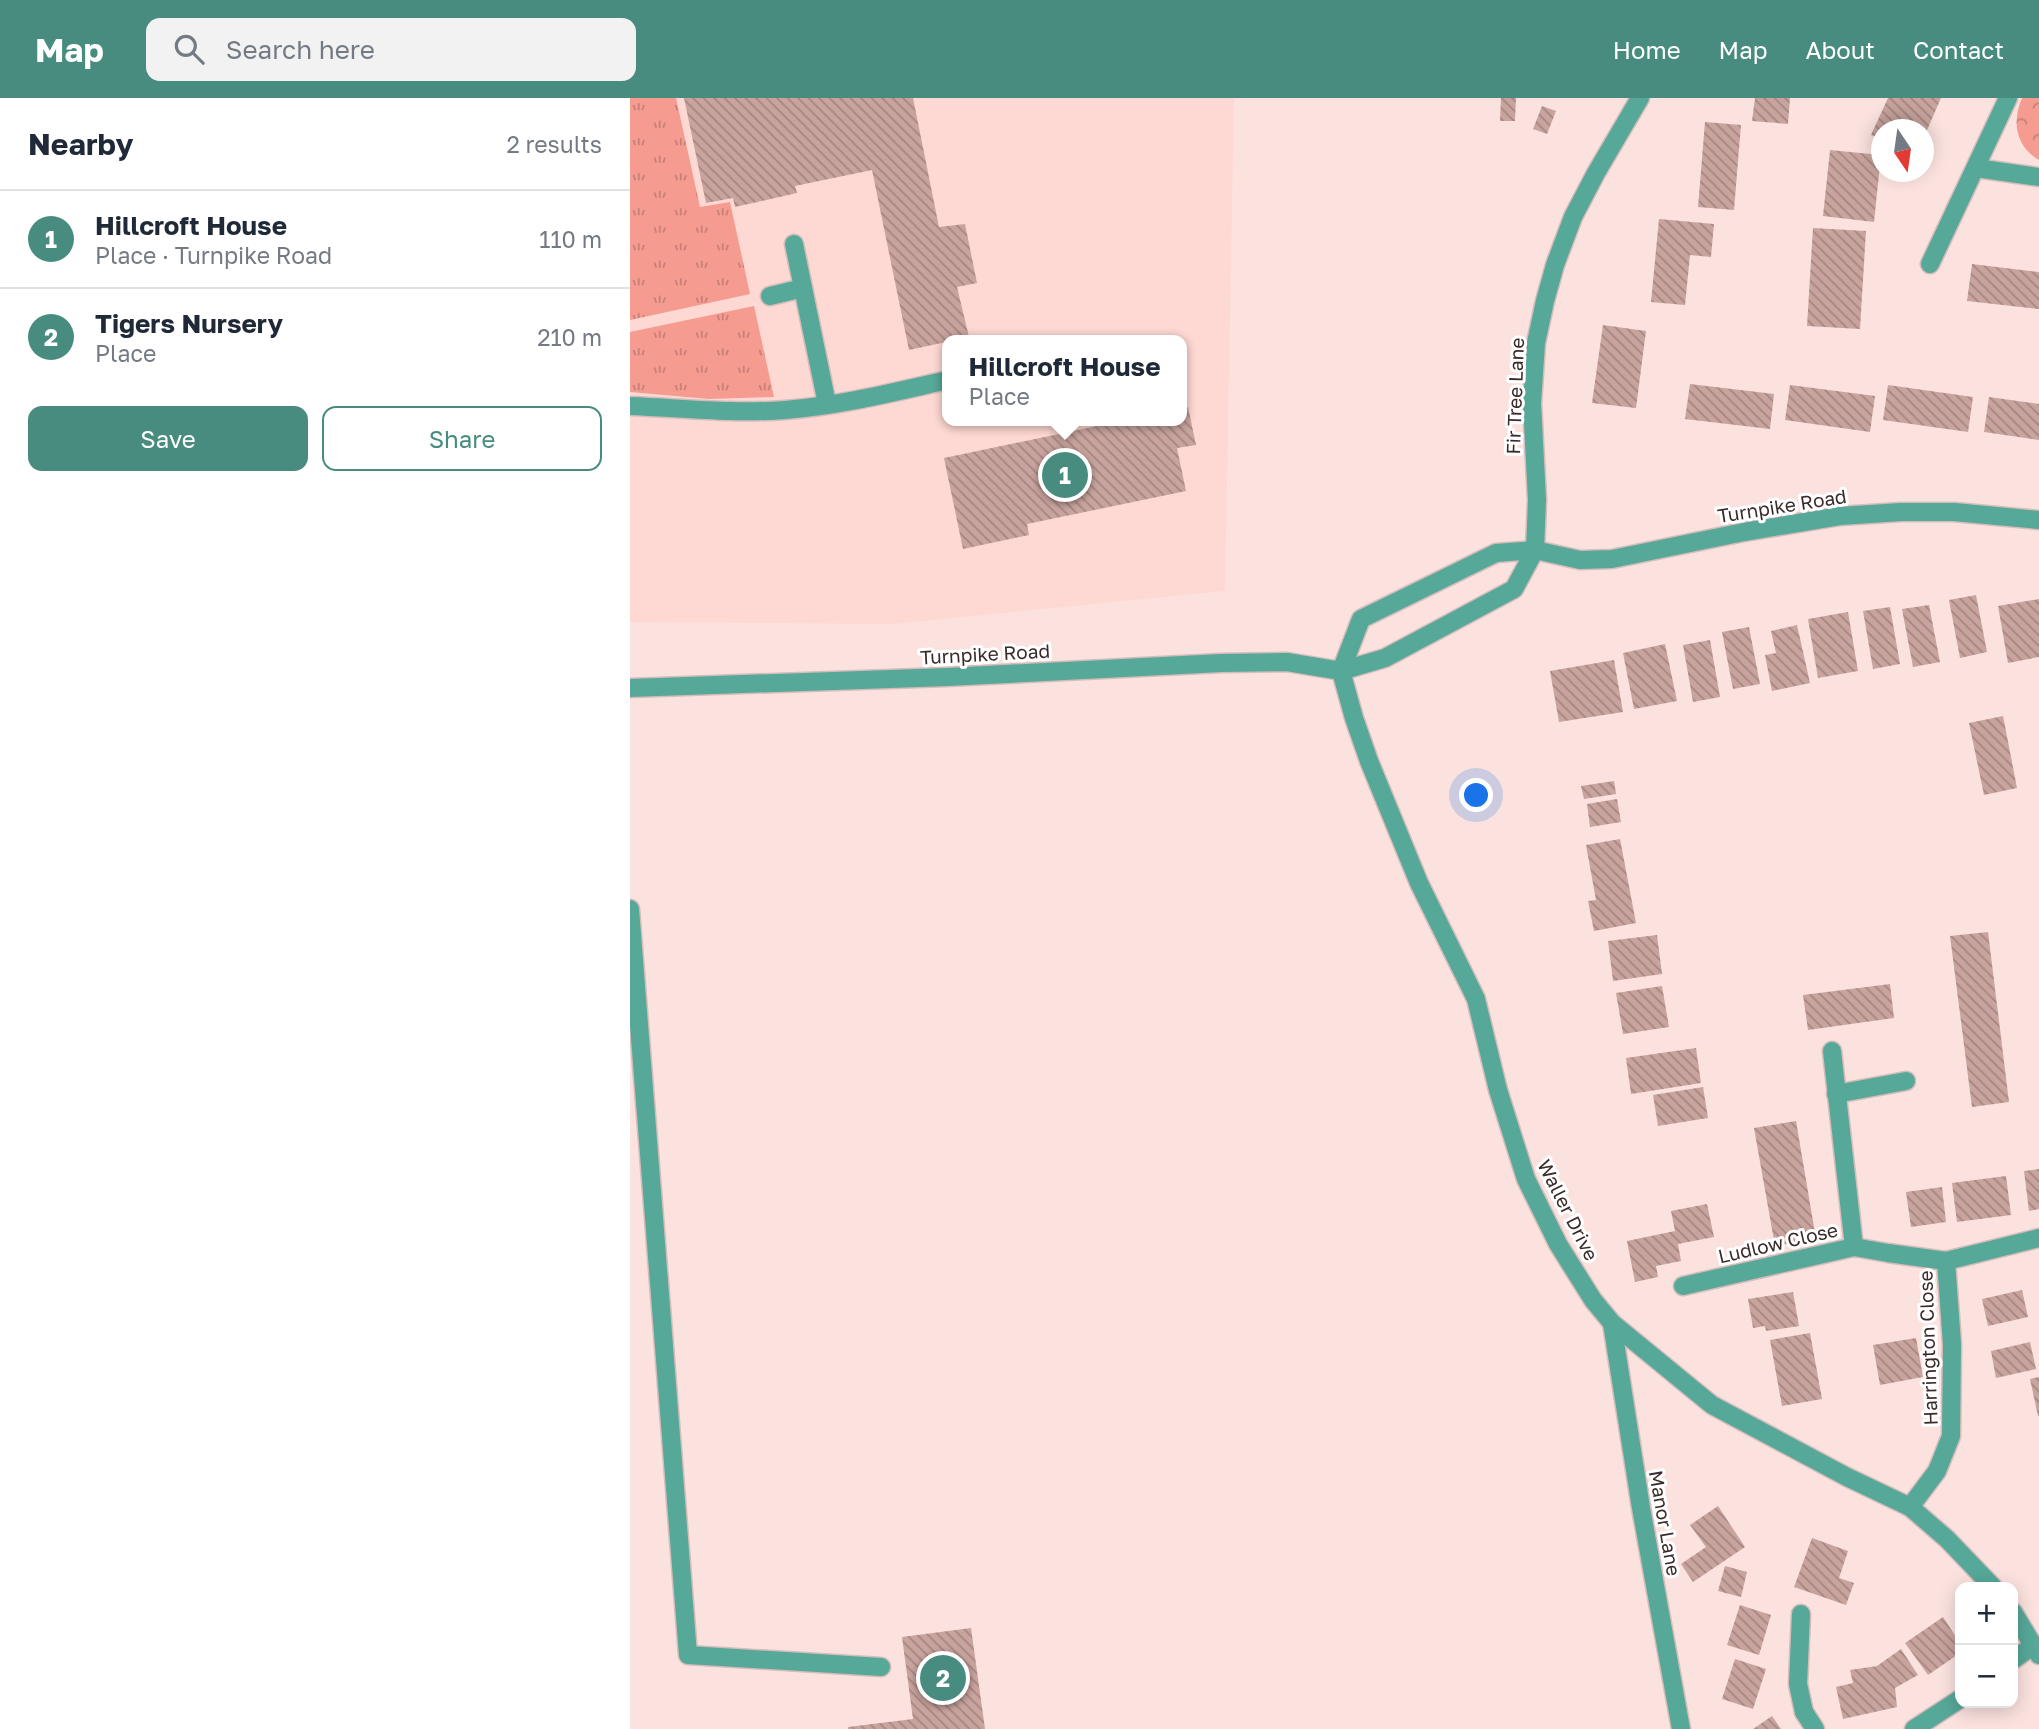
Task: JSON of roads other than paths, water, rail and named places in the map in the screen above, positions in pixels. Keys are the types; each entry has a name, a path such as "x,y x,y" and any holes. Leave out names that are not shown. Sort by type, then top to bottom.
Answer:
{"street":[{"name":"Fir Tree Lane","path":"1535,550 1537,500 1532,403 1536,342 1545,301 1573,217 1640,98"},
{"path":"1930,264 2008,98"},
{"path":"1976,168 2039,177"},
{"path":"794,244 827,404"},
{"path":"770,296 803,288"},
{"path":"630,406 720,411 782,410 942,381"},
{"name":"Turnpike Road","path":"1341,671 1361,619 1496,553 1535,550 1580,560 1612,559 1757,529 1840,516 1901,512 1954,512 2039,520"},
{"name":"Turnpike Road","path":"630,688 947,677 1234,663 1287,662 1341,671 1385,658 1514,589 1535,550"},
{"name":"Waller Drive","path":"1341,671 1369,761 1419,883 1476,999 1498,1090 1526,1179 1565,1255 1593,1300 1612,1323 1712,1405 1847,1477 1910,1507 1947,1539 1988,1582"},
{"path":"630,909 688,1655 881,1667"},
{"name":"Ludlow Close","path":"1683,1286 1854,1247 1832,1051"},
{"path":"1836,1094 1906,1081"},
{"name":"Harrington Close","path":"1854,1247 1946,1261 2039,1238"},
{"name":"Harrington Close","path":"1910,1507 1937,1471 1951,1436 1952,1344 1946,1261"},
{"name":"Manor Lane","path":"1612,1323 1641,1507 1681,1729"},
{"path":"1801,1614 1798,1684 1804,1712 1815,1729"},
{"path":"2018,1620 2036,1650 2018,1658"},
{"path":"1914,1729 1955,1702"}],"place":[{"name":"Hillcroft House","path":"1065,475"},
{"name":"Tigers Nursery","path":"943,1678"}]}
